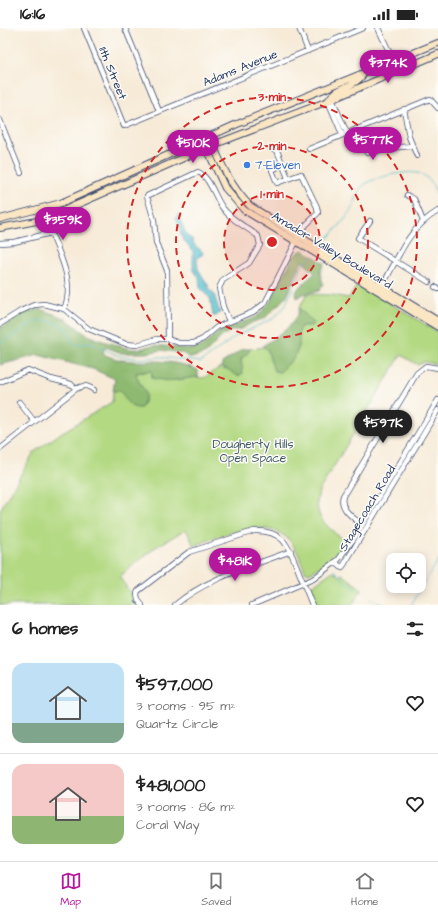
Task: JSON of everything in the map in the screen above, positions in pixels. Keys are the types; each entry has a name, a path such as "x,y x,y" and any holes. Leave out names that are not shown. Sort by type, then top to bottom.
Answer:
{"main road":[{"path":"0,219 61,203 210,137 438,43"},
{"path":"0,228 42,220 214,145 330,100 438,54"},
{"path":"330,100 333,93 354,84 364,74"},
{"name":"Amador Valley Boulevard","path":"210,137 228,179 240,196 250,206 298,239 380,289 438,327"},
{"name":"Amador Valley Boulevard","path":"203,140 225,188 244,210 298,239"},
{"name":"Amador Valley Boulevard","path":"380,289 438,320"}],"street":[{"name":"11th Street","path":"84,28 124,126"},
{"path":"125,28 159,111"},
{"path":"299,28 308,51"},
{"name":"Adams Avenue","path":"124,126 363,28"},
{"path":"378,28 394,62"},
{"path":"309,148 430,98 438,108"},
{"path":"330,100 344,133"},
{"path":"404,109 412,146 417,156"},
{"path":"0,120 21,173"},
{"path":"356,129 367,153 389,148 412,146"},
{"path":"271,149 276,148 288,178"},
{"path":"0,324 21,311 44,304 64,309 89,329 126,344 137,344 157,339 168,339 178,343 194,343 203,339 217,327 253,312 265,303 282,266 303,228 318,213 317,207 302,174 277,183 272,170 283,164"},
{"path":"168,339 167,270 156,243 154,220 147,196 198,172 204,176 215,197 230,217 258,236 261,240 260,245 249,262 223,280 219,288 219,294 229,321"},
{"path":"407,195 414,199 423,221"},
{"path":"380,289 394,260 412,231 432,214 438,211"},
{"path":"370,221 358,238 429,282"},
{"path":"0,243 14,242 51,233 67,275 69,295 64,309"},
{"path":"362,525 345,510 342,503 343,496 417,373 426,366 438,368"},
{"path":"0,382 28,370 51,379 71,384 76,389"},
{"path":"0,449 76,389 83,386 88,386 94,390"},
{"name":"Stagecoach Road","path":"335,562 342,568 371,514 426,424 438,400"},
{"path":"19,402 34,421"},
{"name":"Stagecoach Road","path":"426,424 438,410"},
{"name":"Stagecoach Road","path":"252,605 322,574 345,552 362,525 371,514"},
{"path":"142,605 138,600 138,591 189,552 254,531 263,531 271,532 286,542 312,605"},
{"path":"175,605 208,584 291,551"}],"green space":[{"path":"303,250 324,263 320,272 323,284 319,291 302,294 297,298 296,292 300,286 315,273 302,261 286,297 265,318 223,335 206,353 191,358 182,353 162,350 146,353 122,353 106,347 102,353 120,360 170,362 198,370 198,377 168,381 151,378 152,373 150,371 136,373 145,393 144,402 141,408 130,405 120,391 113,391 115,379 93,369 38,355 0,365 0,328 27,312 40,309 65,318 84,333 96,339 129,349 140,349 154,345 192,349 202,347 219,332 258,316 270,302 293,257"},
{"name":"Dougherty Hills Open Space","path":"358,284 438,332 438,364 424,362 418,365 401,355 319,491 317,501 319,515 327,526 346,543 329,561 320,568 309,573 305,571 297,551 290,541 280,533 269,529 243,530 217,537 194,546 186,529 156,547 120,576 139,605 0,605 0,510 34,452 61,433 112,402 113,391 120,391 136,373 150,371 152,376 176,380 193,377 204,378 222,366 224,369 240,364 241,359 250,349 264,347 307,316 299,308 307,294 332,295 349,298"},
{"path":"299,308 313,323 311,326 301,326 297,353 280,372 274,371 267,349 262,346 280,335 290,326"},
{"path":"243,349 250,349 241,359 243,373 238,376 222,366 222,363"},
{"path":"333,571 340,576 342,574 362,589 352,605 317,605 310,587"}],"water":[{"path":"178,214 187,236 192,239 195,246 201,250 203,254 197,258 198,269 208,285 209,290 214,294 220,313 216,316 213,316 210,298 200,289 199,278 193,269 193,251 182,238 176,217"}],"waterway":[{"path":"322,245 348,216 362,187 376,179 393,174 411,172 418,173 429,180 433,185 438,198"},
{"path":"0,343 32,324 39,321 47,321 56,323 67,329 72,343 76,345 91,343 119,356 140,359 160,357 201,362 236,336 274,318 285,306 303,264 311,257"},
{"path":"411,605 438,560"},
{"path":"335,570 344,581 357,590"},
{"path":"371,599 384,605"}],"place":[{"name":"7-Eleven","path":"247,165"}]}
